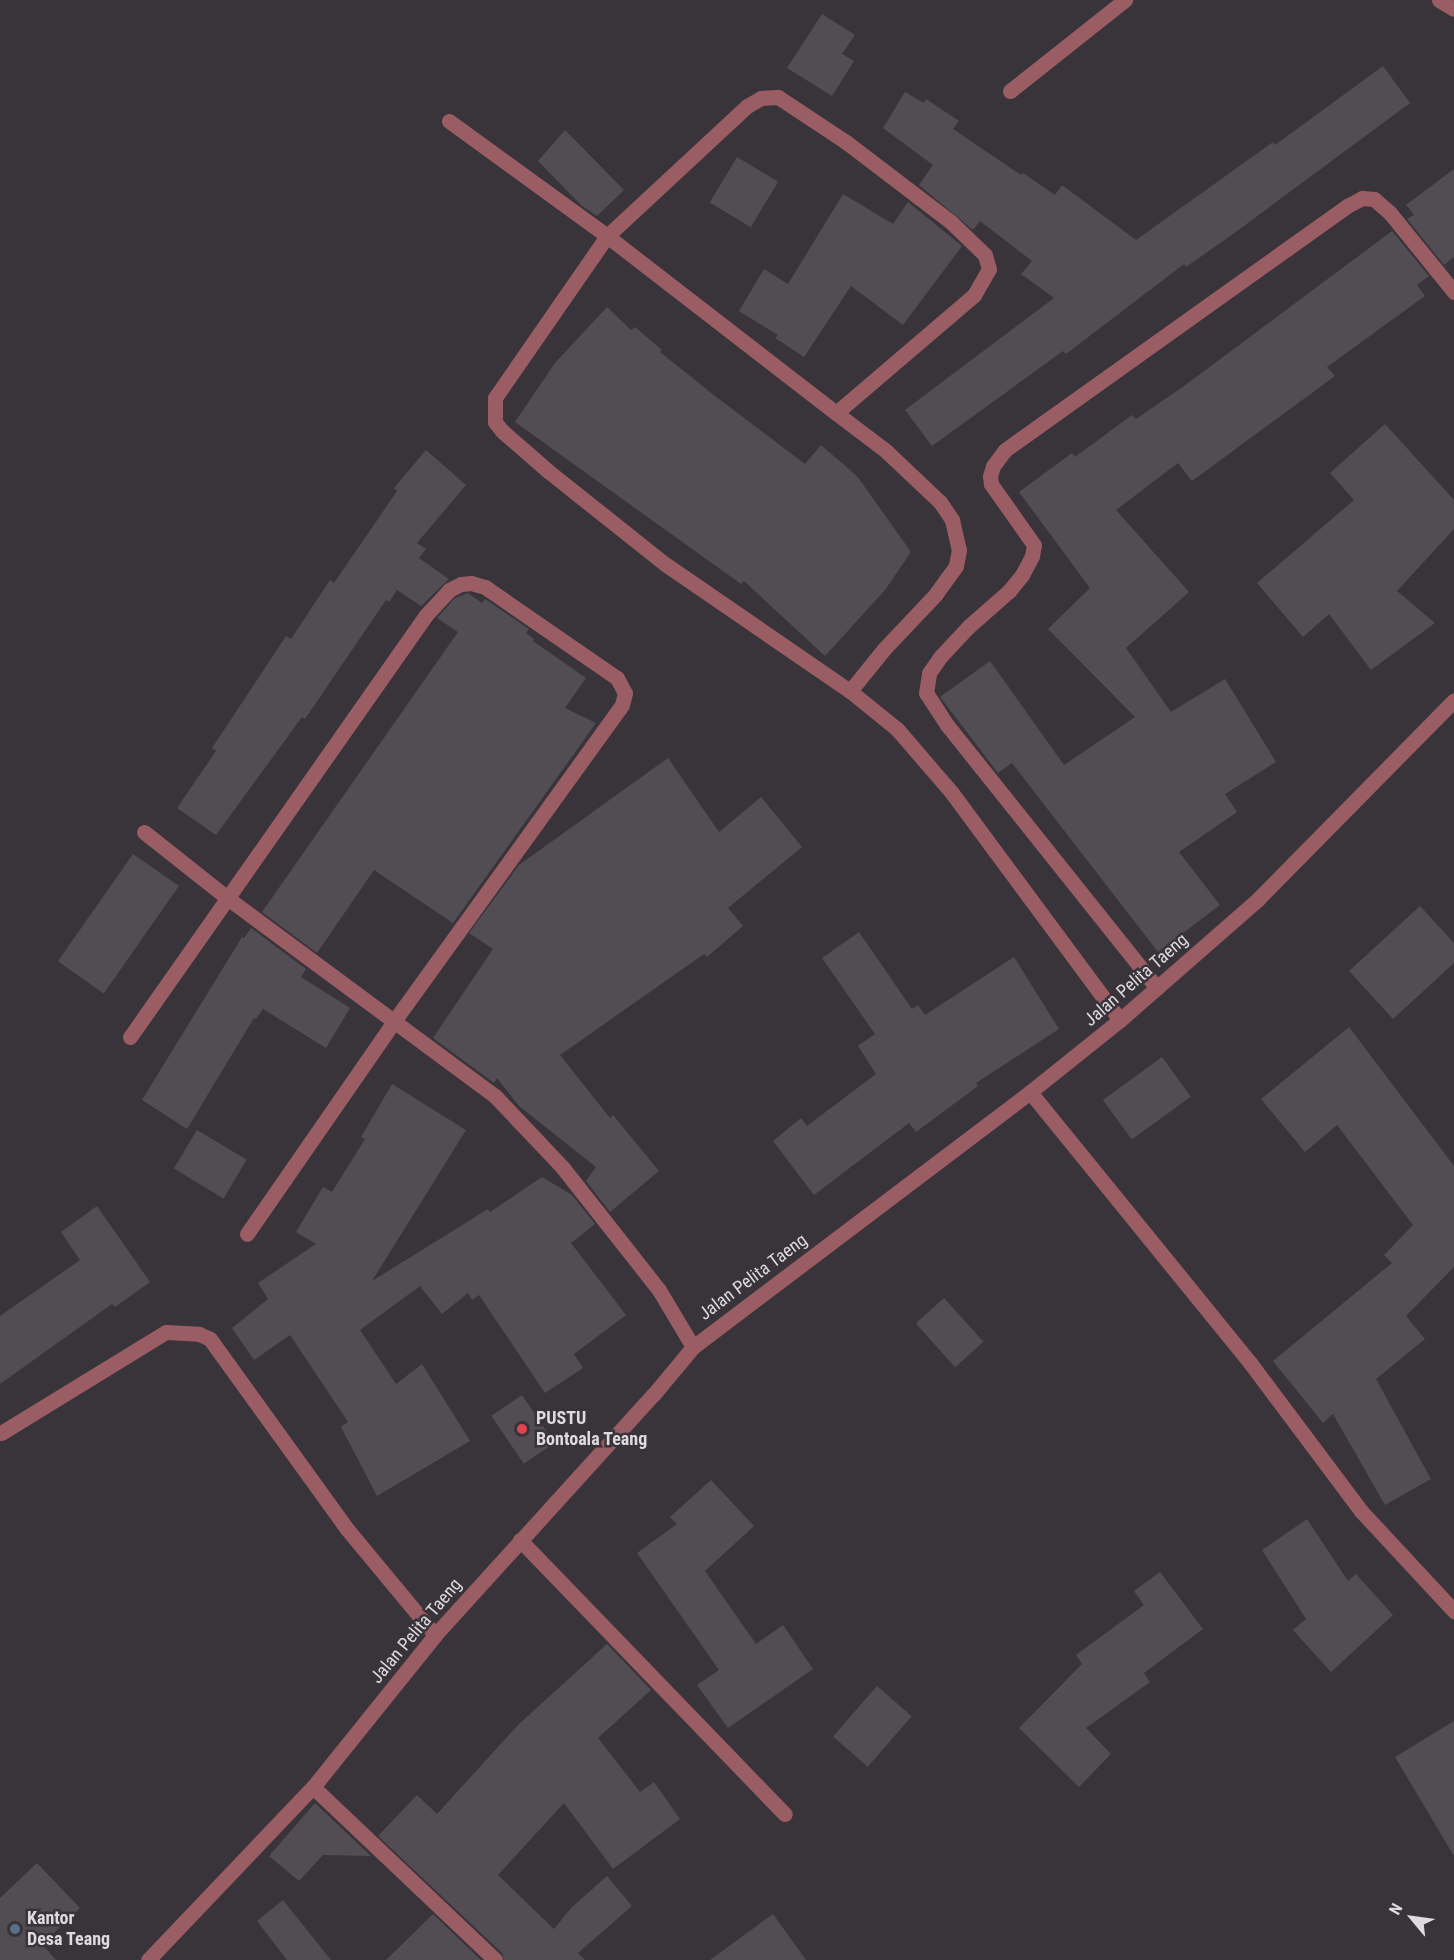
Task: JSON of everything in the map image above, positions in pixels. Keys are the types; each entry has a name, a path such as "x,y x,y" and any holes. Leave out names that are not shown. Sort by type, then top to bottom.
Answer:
{"street":[{"path":"1010,91 1125,0"},
{"path":"1439,0 1454,9"},
{"path":"836,413 974,295 989,269 988,261 975,243 901,181 789,104 769,96 747,106 607,236 495,398 495,422 502,431 548,471 665,564 850,691 897,729 952,793 1120,1020"},
{"path":"449,121 607,236 886,451 940,502 952,520 959,550 956,566 936,594 884,649 850,691"},
{"path":"1157,988 947,725 926,693 929,673 941,656 968,627 1009,591 1023,575 1032,556 1034,545 992,484 990,476 993,466 1005,450 1347,206 1362,198 1374,199 1390,213 1454,292"},
{"path":"130,1037 226,897 426,615 449,590 460,584 471,583 485,586 610,670 625,693 622,705 395,1020 247,1234"},
{"name":"Jalan Pelita Taeng","path":"148,1960 313,1787 435,1635 654,1395 693,1347 1030,1092 1120,1020 1258,899 1454,700"},
{"path":"144,832 226,897 495,1096 563,1168 659,1290 693,1347"},
{"path":"1030,1092 1251,1364 1361,1511 1454,1611"},
{"path":"1,1433 166,1332 199,1334 210,1339 347,1529 435,1635"},
{"path":"520,1540 785,1814"},
{"path":"313,1787 495,1960"}],"building":[{"path":"822,14 855,35 842,54 854,61 832,96 787,68"},
{"path":"1383,66 1410,103 1233,234 1186,267 1184,264 1066,354 1063,351 932,446 905,410 1054,298 1021,274 1032,261 980,221 973,230 919,185 933,165 883,128 905,92 924,103 926,99 959,121 953,129 1021,175 1023,173 1055,195 1062,185 1136,240 1273,142 1275,145"},
{"path":"565,130 624,190 597,216 581,205 538,161"},
{"path":"737,157 778,182 751,227 710,202"},
{"path":"1454,169 1454,257 1444,265 1407,219 1414,215 1406,205"},
{"path":"843,194 893,224 908,202 962,246 903,325 851,286 804,357 775,338 778,335 739,311 764,269 788,284"},
{"path":"1392,231 1429,276 1417,285 1425,296 1327,367 1335,376 1192,481 1178,463 1116,510 1189,592 1126,648 1171,712 1225,679 1276,762 1225,794 1237,812 1179,852 1220,905 1158,952 1012,763 998,773 940,697 990,661 1064,765 1135,717 1048,629 1090,588 1019,492 1072,453 1075,457 1132,415 1136,419 1184,386"},
{"path":"607,307 631,330 635,327 662,350 660,352 805,464 821,445 857,476 911,552 885,590 825,656 744,581 741,584 515,422 555,363"},
{"path":"1385,424 1454,500 1454,529 1397,591 1435,623 1371,670 1329,614 1303,637 1257,583 1354,500 1330,473"},
{"path":"426,450 466,485 417,543 426,549 419,558 449,579 421,606 397,590 389,602 386,600 305,719 302,717 216,835 177,808 216,751 212,748 286,636 291,639 330,580 334,583 397,491 394,488"},
{"path":"468,593 482,603 485,599 529,629 526,633 534,639 533,641 586,678 565,708 596,723 453,923 374,870 317,953 262,912 458,632 437,618 455,598"},
{"path":"668,758 719,832 761,797 802,847 728,908 743,926 707,957 704,954 560,1055 610,1118 613,1115 659,1171 610,1212 586,1181 596,1167 519,1106 497,1078 494,1083 433,1038 493,949 469,933 519,865"},
{"path":"133,854 179,886 104,993 58,961"},
{"path":"1420,906 1454,943 1454,963 1393,1019 1349,971"},
{"path":"251,928 306,969 301,977 350,1008 326,1048 263,1009 256,1019 254,1018 187,1129 142,1100 242,937 244,938"},
{"path":"859,932 912,1009 918,1005 925,1015 1014,957 1059,1029 976,1083 978,1086 916,1132 909,1123 814,1195 773,1141 801,1118 807,1126 876,1074 858,1046 875,1034 822,958"},
{"path":"1349,1027 1454,1166 1454,1267 1406,1316 1425,1339 1376,1379 1431,1479 1385,1505 1333,1414 1323,1423 1273,1361 1392,1263 1384,1255 1413,1225 1337,1125 1305,1152 1261,1099"},
{"path":"1162,1057 1191,1097 1132,1140 1103,1100"},
{"path":"392,1084 466,1130 372,1281 488,1209 490,1212 542,1177 572,1195 595,1224 571,1243 626,1315 574,1354 583,1368 545,1393 479,1295 472,1300 468,1293 442,1314 420,1286 360,1330 396,1384 422,1364 470,1441 377,1496 341,1427 348,1422 290,1335 254,1360 232,1328 268,1299 258,1283 316,1244 296,1232 323,1187 332,1192 365,1139 361,1137"},
{"path":"197,1130 247,1160 224,1198 174,1169"},
{"path":"97,1206 150,1282 115,1307 112,1304 0,1384 0,1316 80,1260 61,1232"},
{"path":"944,1298 983,1342 955,1367 916,1323"},
{"name":"PUSTU Bontoala Teang","path":"522,1395 554,1443 524,1464 491,1416"},
{"path":"711,1480 754,1526 705,1571 756,1644 783,1625 813,1669 728,1728 697,1685 719,1670 637,1553 677,1524 670,1517"},
{"path":"1307,1519 1348,1581 1356,1574 1393,1615 1331,1672 1293,1630 1306,1619 1262,1550"},
{"path":"1160,1572 1203,1629 1144,1673 1150,1682 1086,1728 1111,1754 1079,1787 1019,1728 1082,1664 1076,1655 1144,1605 1134,1591"},
{"path":"607,1644 651,1690 598,1738 640,1792 654,1782 680,1819 613,1869 564,1803 498,1875 554,1929 571,1908 607,1876 632,1906 578,1953 585,1960 504,1960 502,1953 378,1836 417,1795 437,1814 518,1725"},
{"path":"877,1686 912,1716 868,1767 833,1737"},
{"path":"1454,1721 1454,1856 1395,1757"},
{"path":"315,1803 371,1856 323,1855 299,1881 269,1856"},
{"path":"37,1863 80,1908 42,1944 56,1960 0,1960 0,1898"},
{"path":"283,1900 331,1960 287,1960 257,1921"},
{"path":"433,1914 481,1960 386,1960"},
{"path":"773,1914 806,1960 710,1960"}],"place":[{"name":"PUSTU Bontoala Teang","path":"522,1429"},
{"name":"Kantor Desa Teang","path":"15,1929"}]}
